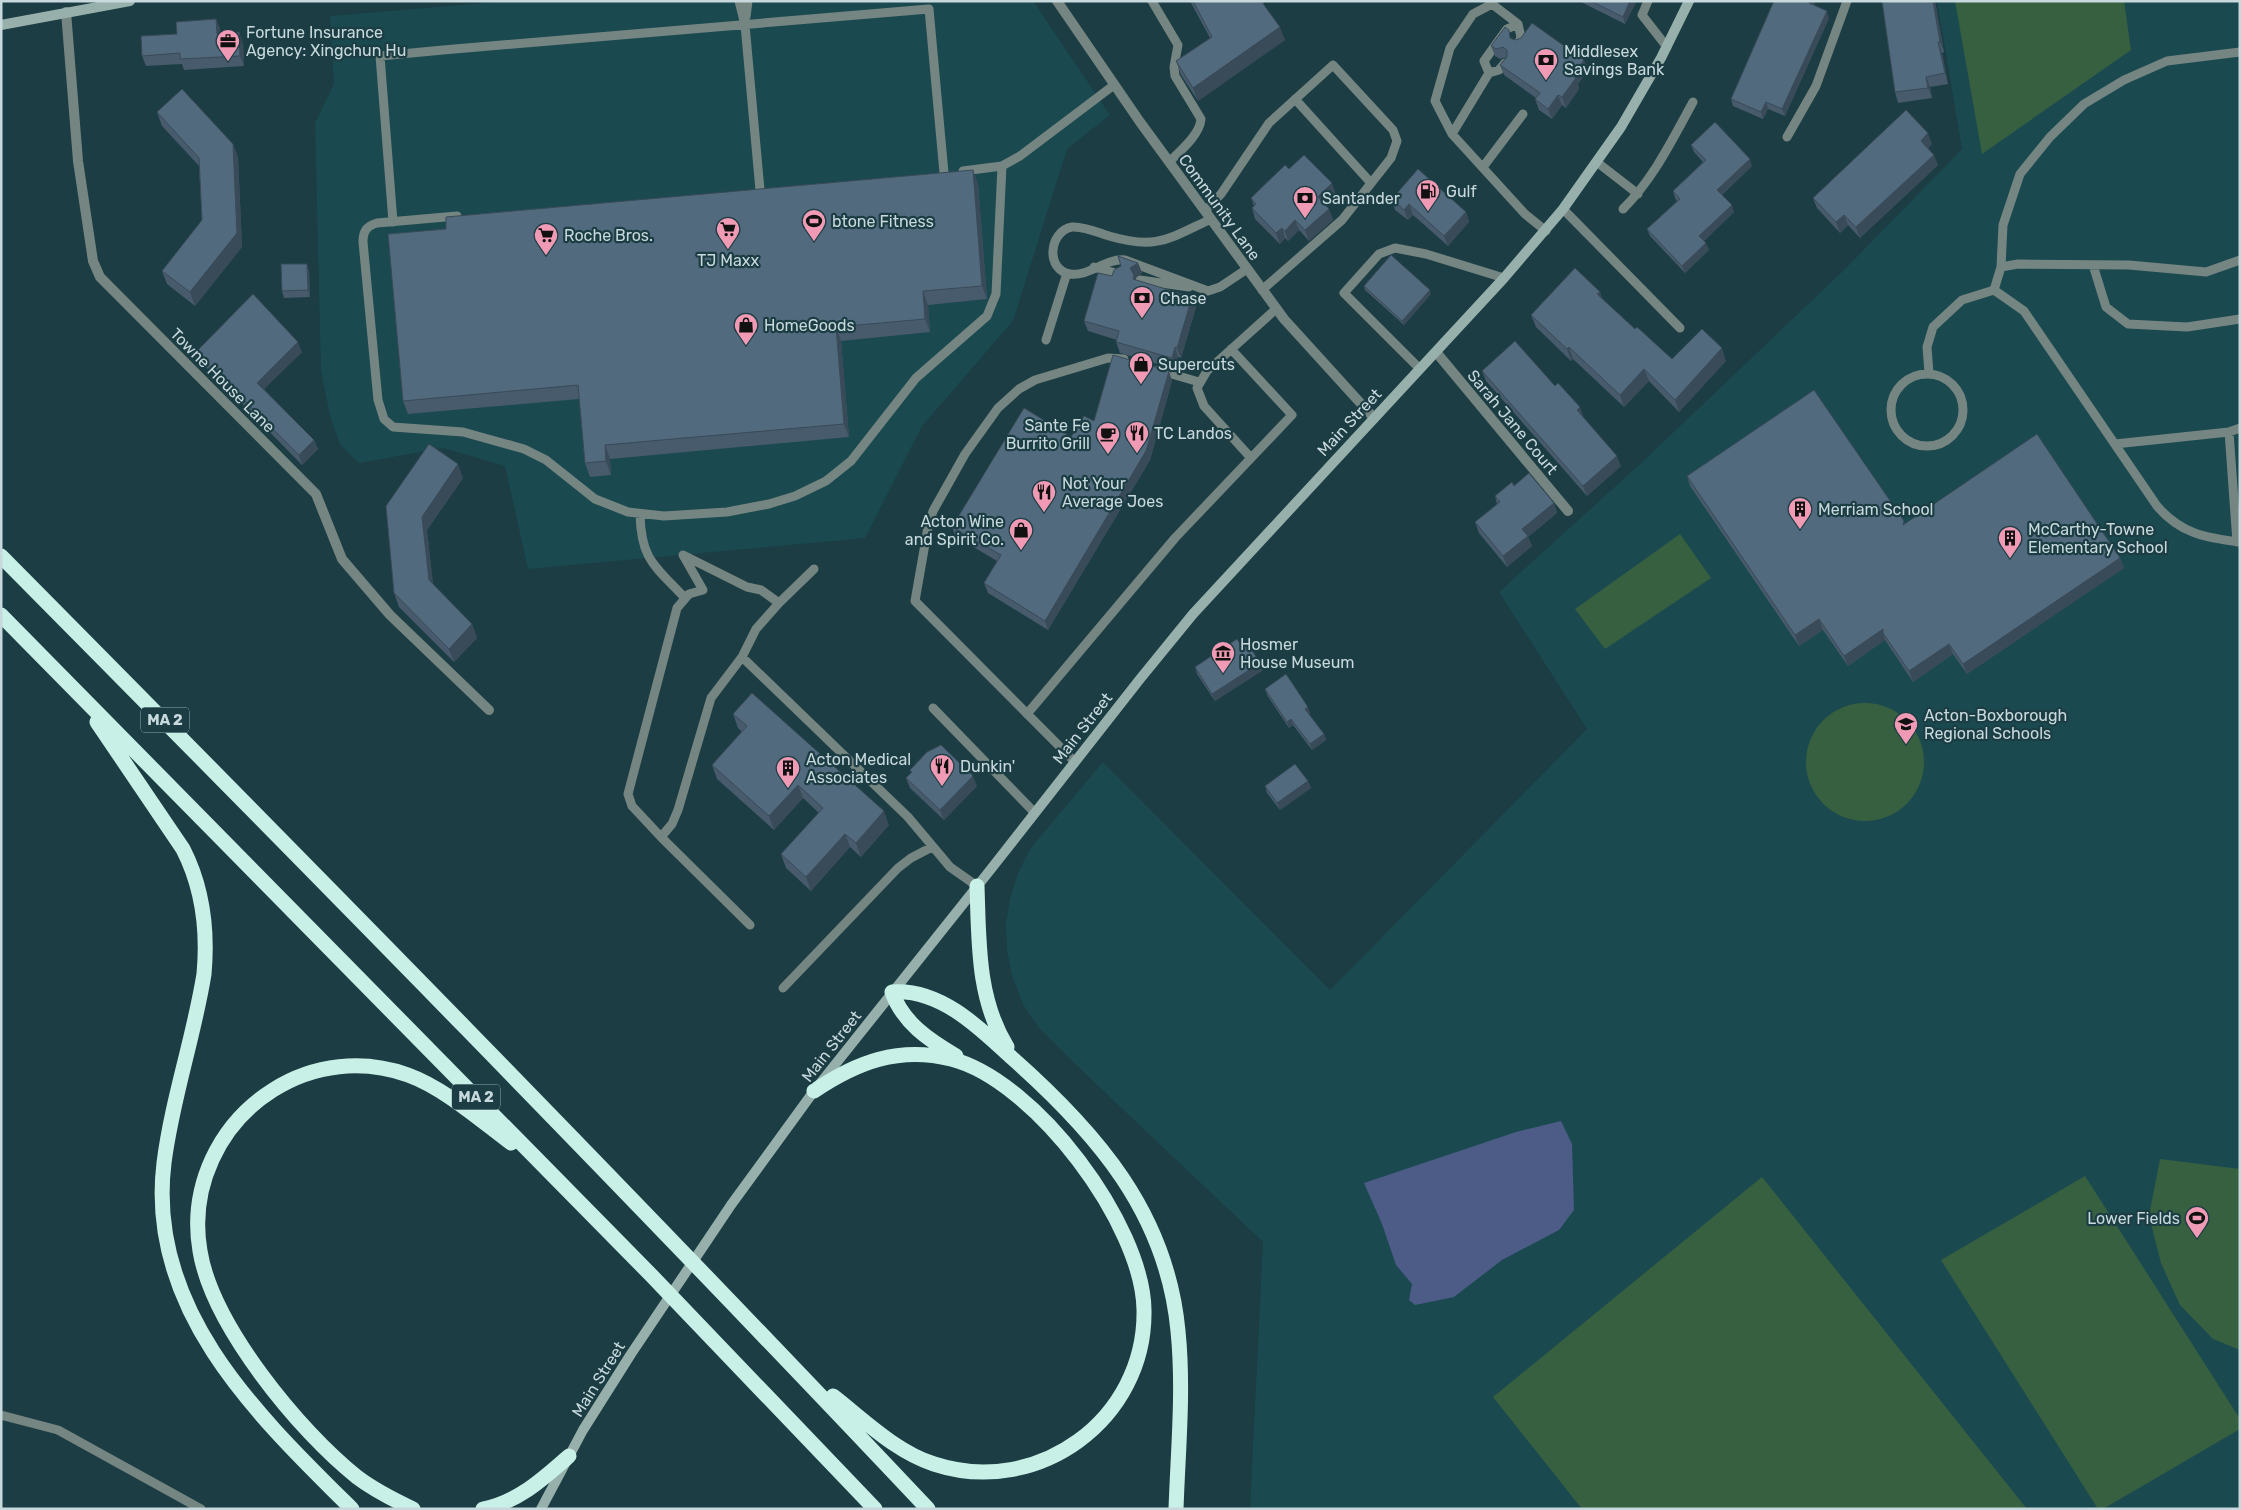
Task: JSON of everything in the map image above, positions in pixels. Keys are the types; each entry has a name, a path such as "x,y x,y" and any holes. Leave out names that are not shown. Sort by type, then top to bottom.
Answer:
{"highway":[{"name":"MA 2","path":"1,556 189,745 791,1364 928,1509"},
{"name":"MA 2","path":"1,615 543,1165 875,1509"},
{"path":"74,687 183,849 193,870 204,913 206,948 203,981 170,1132 163,1177 165,1231 174,1271 199,1327 237,1385 284,1442 350,1506"},
{"path":"977,886 980,960 990,1011 1008,1047 1029,1073"},
{"path":"791,1364 906,1451 935,1465 965,1470 1008,1470 1053,1456 1070,1447 1094,1428 1120,1397 1135,1368 1141,1346 1144,1316 1139,1274 1126,1238 1105,1198 1069,1149 1025,1104 979,1070 937,1044 908,1020 898,1007 892,992 916,993 936,1000 978,1028 1074,1116 1110,1159 1140,1208 1164,1262 1175,1304 1179,1345 1176,1509"},
{"path":"814,1091 856,1066 898,1056 953,1059 979,1070"},
{"path":"419,1509 408,1506 358,1477 320,1443 262,1374 224,1315 208,1281 199,1241 197,1219 200,1196 210,1164 236,1121 269,1092 291,1080 312,1072 341,1066 361,1066 396,1072 427,1084 543,1165"},
{"path":"483,1509 504,1503 530,1489 569,1456"}],"main road":[{"path":"1,25 130,1"},
{"name":"Main Street","path":"540,1509 569,1456 631,1354 731,1204 814,1091 1158,656 1212,592 1504,278 1563,210 1598,163 1632,109 1667,47 1689,1"}],"street":[{"name":"Community Lane","path":"1057,1 1114,85 1276,309 1298,337 1374,418"},
{"name":"Towne House Lane","path":"66,12 78,161 93,261 100,277 316,494 342,559 390,615 489,710"},
{"name":"Sarah Jane Court","path":"1436,352 1568,511"}],"lane":[{"path":"739,1 745,25 760,190"},
{"path":"745,25 748,1"},
{"path":"1152,1 1178,45 1174,67 1175,76 1201,119 1198,128 1169,162"},
{"path":"1648,1 1642,15 1667,47"},
{"path":"1787,138 1816,86 1847,1"},
{"path":"1518,44 1522,37 1518,24 1492,4 1473,14 1447,56 1435,101 1452,134 1525,214 1546,231"},
{"path":"393,222 380,56 929,9 939,174 1002,166 1020,156 1114,85"},
{"path":"1489,73 1484,61 1507,29 1518,24"},
{"path":"1994,290 2001,267 2003,225 2020,174 2050,137 2084,104 2124,80 2167,61 2240,52"},
{"path":"1452,134 1489,73 1499,70 1505,63"},
{"path":"1199,288 1125,260 1112,261 1079,273 1062,272 1056,264 1053,248 1060,233 1070,228 1081,228 1132,243 1151,243 1177,235 1208,215 1269,123 1333,65 1393,130 1396,141 1391,158 1342,220 1262,290"},
{"path":"1295,99 1371,183"},
{"path":"1623,208 1638,194 1651,177 1693,102"},
{"path":"1483,167 1522,114"},
{"path":"1598,163 1638,194"},
{"path":"466,216 372,225 367,227 363,237 378,400 384,419 388,424 399,428 463,432 524,449 551,463 596,499 616,508 640,514 664,516 727,512 769,504 816,487 851,461 916,378 981,323 991,309 996,294 1002,166"},
{"path":"1563,210 1680,328"},
{"path":"1420,368 1344,293 1379,254 1395,248 1426,254 1504,278"},
{"path":"2001,267 2018,264 2093,264 2129,265 2206,272 2240,260"},
{"path":"2093,264 2106,307 2128,324 2188,327 2240,319"},
{"path":"1094,267 1120,274"},
{"path":"1140,280 1208,290 1216,289 1247,269"},
{"path":"1046,340 1067,273"},
{"path":"1929,373 1927,347 1934,327 1962,300 1994,290"},
{"path":"1994,290 2024,311 2168,519 2191,532 2211,539 2238,542 2237,496 2229,432"},
{"path":"1251,458 1204,406 1198,394 1199,382 1207,371 1276,309"},
{"path":"1027,714 1175,538 1292,415 1231,349"},
{"path":"1075,762 915,601 930,518 965,454 998,408 1019,389 1044,376 1108,358 1130,361"},
{"path":"1148,367 1199,382"},
{"path":"1929,373 1951,382 1959,391 1964,402 1961,426 1949,439 1932,446 1914,444 1900,434 1893,424 1891,412 1895,394 1906,380 1916,375 1929,373"},
{"path":"2115,444 2229,432 2240,428"},
{"path":"640,514 641,540 646,554 684,597"},
{"path":"750,925 661,838 632,806 628,794 678,608 684,597 703,590 683,555 747,588 761,590 779,603"},
{"path":"661,838 668,830 678,810 711,698 742,657 756,629 779,603 814,569"},
{"path":"742,657 908,817 950,867 977,886"},
{"path":"933,708 1035,813"},
{"path":"783,988 898,868 911,858 932,847"},
{"path":"1,1415 58,1430 201,1509"}],"shaded area":[{"path":"509,1 1033,1 1110,115 1067,149 1013,321 922,426 865,538 528,569 505,466 443,448 359,463 340,444 330,416 321,370 315,123 334,84 330,16"},
{"name":"Acton-Boxborough Regional Schools","path":"1937,1 2240,1 2240,1509 1250,1509 1263,1242 1075,1064 1040,1029 1024,1006 1012,976 1007,950 1006,924 1010,899 1018,873 1030,849 1103,762 1330,990 1587,729 1499,592 1639,465 1844,270 1962,149"}],"green space":[{"path":"1955,1 2124,1 2131,50 1982,154"},
{"path":"1680,534 1711,578 1605,649 1575,609"},
{"path":"1865,703 1888,707 1907,720 1920,739 1924,762 1920,785 1907,804 1888,817 1865,821 1842,817 1823,804 1810,785 1806,762 1810,739 1823,720 1842,707"},
{"name":"Lower Fields","path":"2160,1159 2240,1169 2240,1350 2213,1339 2180,1305 2161,1263 2149,1216"},
{"path":"2085,1176 2240,1419 2240,1429 2103,1509 2098,1509 1941,1260"},
{"path":"1762,1177 2027,1509 1582,1509 1493,1397"}],"water":[{"path":"1561,1121 1572,1144 1574,1210 1559,1230 1502,1260 1454,1297 1415,1305 1409,1300 1412,1284 1396,1265 1382,1224 1364,1183 1516,1132"}],"building":[{"path":"1193,1 1261,1 1280,27 1193,88 1176,61 1212,37"},
{"path":"1591,1 1630,1 1623,17"},
{"path":"1774,1 1810,1 1809,3 1827,11 1782,109 1766,102 1761,112 1731,99"},
{"path":"1882,1 1933,1 1940,42 1938,42 1945,73 1926,77 1928,88 1895,92"},
{"path":"216,19 217,34 239,32 240,56 180,59 180,53 142,56 141,36 177,34 176,22"},
{"name":"Middlesex Savings Bank","path":"1532,23 1584,60 1572,76 1576,78 1562,97 1558,95 1548,109 1535,99 1540,93 1500,65 1507,57 1507,50 1503,47 1496,49 1491,46 1505,27 1509,30 1510,38 1515,40 1521,38"},
{"path":"182,89 233,144 237,233 190,292 162,271 202,220 199,158 157,112"},
{"path":"1906,110 1928,133 1921,141 1934,155 1856,227 1844,215 1836,222 1813,198"},
{"path":"1715,122 1750,159 1717,190 1732,205 1699,236 1706,243 1682,266 1647,229 1680,199 1673,191 1706,160 1691,145"},
{"path":"1304,155 1332,183 1318,197 1329,209 1305,230 1295,220 1285,231 1282,228 1276,233 1252,208 1256,204 1251,198 1285,165 1289,169"},
{"name":"Gulf","path":"1418,169 1466,212 1444,236 1409,204 1404,210 1392,199"},
{"path":"973,170 982,286 923,291 925,319 836,327 844,424 605,445 606,461 585,463 578,385 403,401 388,234 446,229 446,217"},
{"path":"1391,255 1430,290 1402,321 1364,286"},
{"name":"Chase","path":"1118,256 1138,263 1130,268 1134,275 1133,279 1192,297 1177,348 1175,347 1172,358 1116,342 1119,331 1084,321 1098,273 1112,276 1114,270 1121,266"},
{"path":"281,264 307,264 308,290 282,291"},
{"path":"1575,268 1600,292 1597,294 1635,329 1637,327 1672,359 1702,329 1722,348 1675,400 1644,369 1620,395 1569,347 1567,349 1531,315"},
{"path":"253,294 298,342 257,383 314,440 299,455 196,352"},
{"path":"1515,341 1555,386 1558,383 1580,407 1577,410 1617,456 1583,486 1482,371"},
{"path":"1113,355 1169,371 1146,451 1045,621 984,583 1001,555 952,527 1024,408 1071,437 1084,416 1094,421"},
{"path":"1814,390 1904,521 1903,525 2037,434 2120,558 1963,664 1949,644 1909,671 1883,633 1883,629 1844,656 1819,619 1795,635 1687,476"},
{"path":"429,444 458,464 422,517 429,580 472,624 449,649 394,593 386,506"},
{"path":"1529,473 1554,503 1522,529 1528,536 1503,556 1475,522 1500,502 1495,496 1512,482 1514,486"},
{"path":"1237,639 1243,648 1248,644 1260,663 1212,694 1195,667"},
{"path":"1286,674 1308,707 1305,709 1324,734 1310,744 1291,719 1287,722 1265,689"},
{"name":"Acton Medical Associates","path":"752,693 884,811 856,843 845,834 806,877 781,854 823,808 798,785 769,816 712,765 747,726 733,714"},
{"path":"941,745 973,776 940,810 906,778 912,772 910,770 927,752"},
{"path":"1295,764 1308,781 1277,803 1265,786"}],"place":[{"name":"Fortune Insurance Agency: Xingchun Hu","path":"228,62"},
{"name":"Middlesex Savings Bank","path":"1546,81"},
{"name":"Gulf","path":"1428,212"},
{"name":"Santander","path":"1305,219"},
{"name":"btone Fitness","path":"814,242"},
{"name":"TJ Maxx","path":"728,250"},
{"name":"Roche Bros.","path":"546,256"},
{"name":"Chase","path":"1142,319"},
{"name":"HomeGoods","path":"746,346"},
{"name":"Supercuts","path":"1141,385"},
{"name":"TC Landos","path":"1137,454"},
{"name":"Sante Fe Burrito Grill","path":"1108,455"},
{"name":"Not Your Average Joes","path":"1044,513"},
{"name":"Merriam School","path":"1800,530"},
{"name":"Acton Wine and Spirit Co.","path":"1021,551"},
{"name":"McCarthy-Towne Elementary School","path":"2010,559"},
{"name":"Hosmer House Museum","path":"1223,674"},
{"name":"Acton-Boxborough Regional Schools","path":"1906,745"},
{"name":"Dunkin'","path":"942,787"},
{"name":"Acton Medical Associates","path":"788,789"},
{"name":"Lower Fields","path":"2197,1239"}]}
